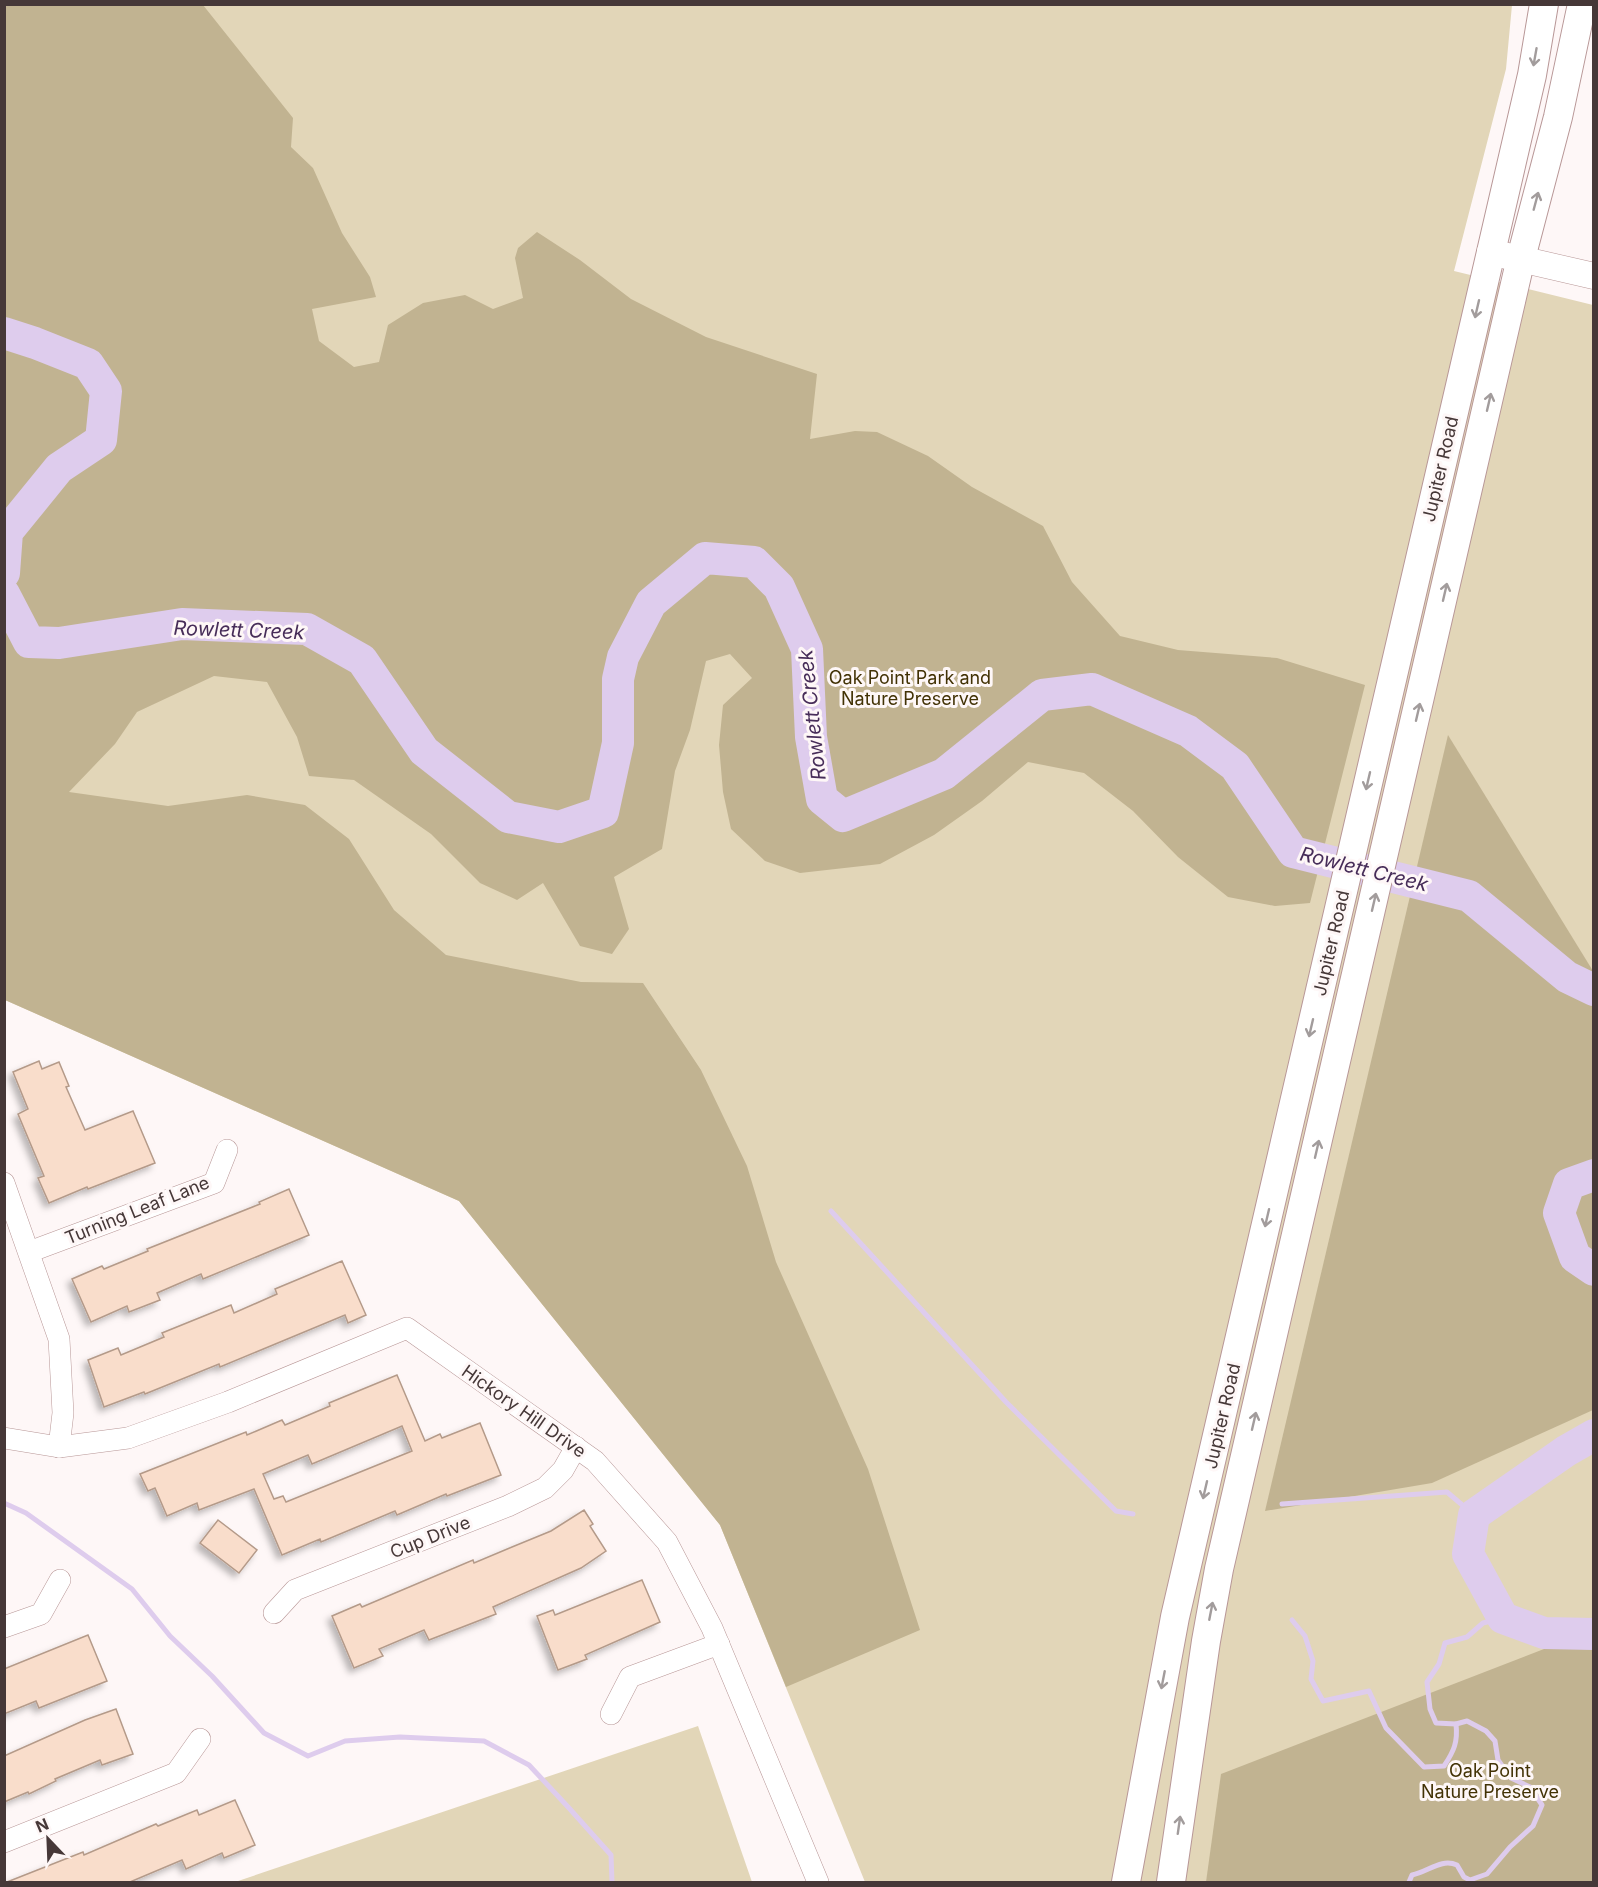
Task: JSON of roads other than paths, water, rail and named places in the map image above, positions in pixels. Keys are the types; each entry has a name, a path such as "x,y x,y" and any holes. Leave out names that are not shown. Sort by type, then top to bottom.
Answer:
{"main road":[{"name":"Jupiter Road","path":"1126,1882 1175,1617 1532,75 1544,4"},
{"name":"Jupiter Road","path":"1171,1882 1206,1641 1219,1569 1521,258 1558,117 1582,4"}],"street":[{"path":"1490,252 1593,276"},
{"name":"Turning Leaf Lane","path":"29,1252 214,1184 227,1150"},
{"path":"4,1183 59,1339 63,1413 59,1447"},
{"name":"Hickory Hill Drive","path":"4,1438 59,1447 128,1438 228,1402 407,1328 595,1461 667,1542 712,1628 818,1882"},
{"name":"Cup Drive","path":"274,1613 295,1590 508,1506 545,1488 563,1470 576,1447"},
{"path":"4,1627 41,1614 60,1580"},
{"path":"611,1713 630,1677 719,1644"},
{"path":"4,1842 176,1773 200,1739"}],"waterway":[{"name":"Rowlett Creek","path":"4,333 88,364 106,391 101,440 59,468 7,532 4,573"},
{"name":"Rowlett Creek","path":"4,594 29,642 59,643 182,624 307,629 362,660 424,751 508,817 559,827 603,812 618,743 618,679 623,657 651,603 705,558 754,562 779,587 807,649 811,737 822,799 843,816 944,774 1042,695 1092,689 1188,731 1235,766 1293,852 1469,896 1567,977 1594,990"},
{"name":"Rowlett Creek","path":"1594,1175 1569,1184 1559,1213 1575,1257 1594,1270"},
{"path":"831,1211 1006,1402 1116,1511 1133,1514"},
{"name":"Rowlett Creek","path":"1594,1435 1566,1451 1474,1515 1468,1554 1503,1618 1544,1633 1594,1634"},
{"path":"1282,1504 1447,1492 1474,1515"},
{"path":"4,1503 26,1513 132,1589 170,1636 212,1676 264,1733 308,1756 345,1741 400,1737 484,1741 529,1765 569,1808 611,1855 612,1882"},
{"path":"1409,1882 1412,1875 1445,1863 1457,1865 1464,1877 1470,1880 1487,1874 1510,1847 1533,1826 1542,1805 1530,1787 1511,1778 1498,1760 1495,1741 1486,1731 1467,1721 1456,1724 1436,1723 1430,1709 1427,1682 1439,1664 1445,1643 1467,1637 1483,1623 1503,1618"},
{"path":"1292,1620 1305,1636 1313,1661 1311,1679 1323,1701 1369,1691 1386,1728 1424,1767 1444,1766 1454,1746 1456,1724"}],"park label":[{"name":"Oak Point Park and Nature Preserve","path":"910,687"},
{"name":"Oak Point Nature Preserve","path":"1490,1780"}]}
